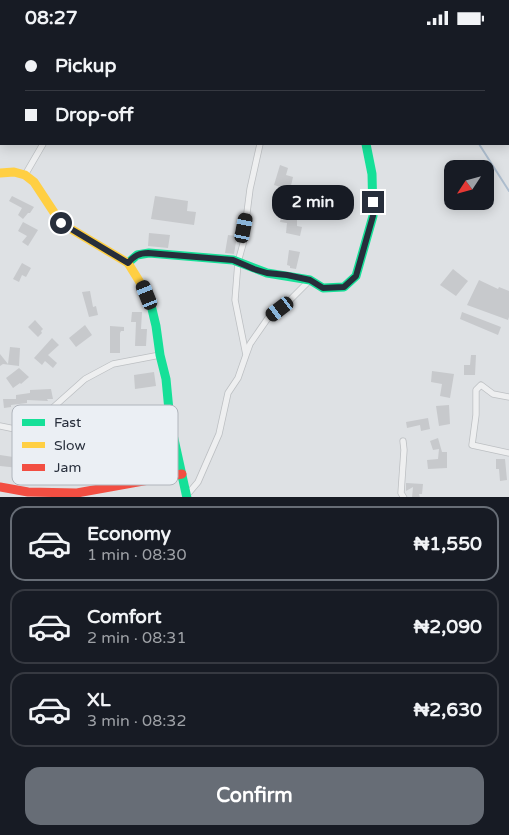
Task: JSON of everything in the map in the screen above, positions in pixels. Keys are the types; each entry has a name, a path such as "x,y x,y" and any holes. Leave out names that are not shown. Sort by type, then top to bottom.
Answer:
{"street":[{"path":"25,175 42,145"},
{"path":"246,355 235,300 238,262 243,244 250,189 260,145"},
{"path":"128,263 133,257 141,253 233,260 267,273 310,280 323,288 344,287 356,276 373,216 372,174 366,145"},
{"path":"0,173 14,172 25,175 34,182 61,223 128,263 143,285 151,305 166,379 168,405"},
{"path":"187,496 198,482 219,434 228,393 238,378 250,344 268,319 310,280"},
{"path":"55,405 85,379 113,364 160,355"},
{"path":"509,397 492,394 481,385 476,390 476,415 472,445 509,453"},
{"path":"403,441 401,493 404,497"},
{"path":"178,456 187,496"},
{"path":"178,475 182,474"},
{"path":"0,487 28,493 79,495 128,485"}],"building":[{"path":"280,165 288,168 286,175 293,177 290,190 274,185"},
{"path":"12,196 34,207 23,219 18,215 22,208 9,201"},
{"path":"155,196 188,201 187,211 196,212 194,225 151,219"},
{"path":"282,213 297,216 297,226 302,227 300,236 286,233 287,223 280,222"},
{"path":"23,222 38,230 28,246 22,242 27,236 18,231"},
{"path":"149,233 170,235 168,248 148,246"},
{"path":"228,235 237,236 234,254 225,253"},
{"path":"289,250 300,252 296,269 290,268 287,265"},
{"path":"22,263 31,268 26,277 22,275 19,282 13,279"},
{"path":"453,269 468,281 456,296 440,285"},
{"path":"479,280 498,289 499,287 509,291 508,320 467,305"},
{"path":"90,291 93,307 96,306 98,315 89,317 82,292"},
{"path":"132,312 142,312 141,329 147,329 146,346 135,346 136,322 131,322"},
{"path":"462,312 501,327 498,335 460,319"},
{"path":"35,320 43,329 38,337 28,327"},
{"path":"85,325 92,335 76,347 69,338"},
{"path":"110,326 124,327 124,331 120,333 120,353 110,353"},
{"path":"52,338 59,345 48,355 57,363 53,368 45,361 42,365 34,358"},
{"path":"10,347 20,348 19,366 3,364 0,366 0,354 8,364"},
{"path":"471,355 476,355 475,375 464,375 464,365 470,365"},
{"path":"19,368 29,377 13,388 6,378"},
{"path":"432,371 454,374 450,398 440,396 442,384 431,382"},
{"path":"154,372 156,386 135,389 134,375"},
{"path":"51,389 53,399 47,399 48,401 27,400 27,403 4,408 3,399 16,399 16,395 30,393 30,390"},
{"path":"449,405 450,424 439,426 436,406"},
{"path":"428,418 430,429 421,431 420,425 407,428 406,422"},
{"path":"438,438 442,452 447,452 447,468 428,469 427,460 438,459 439,449 433,450 430,441"},
{"path":"0,455 12,457 12,467 0,466"},
{"path":"496,459 505,459 507,480 500,481 499,469 496,469"},
{"path":"406,483 423,484 420,497 412,497 413,487 406,491"}],"waterway":[{"path":"480,145 509,191"}],"traffic: fast":[{"path":"128,263 137,255 149,253 233,260 267,273 310,280 323,288 344,287 356,276 373,216 372,174 366,145"},
{"path":"146,292 156,326 166,379 168,405"},
{"path":"178,457 187,497"}],"traffic: slow":[{"path":"0,173 14,172 25,175 34,182 61,223 128,263 146,292"}],"traffic: jam":[{"path":"178,475 182,474"},
{"path":"0,487 28,492 77,493 121,485"}],"route":[{"path":"61,223 128,263 133,257 141,253 233,260 267,273 310,280 323,288 344,287 356,276 373,216 373,202"}]}
